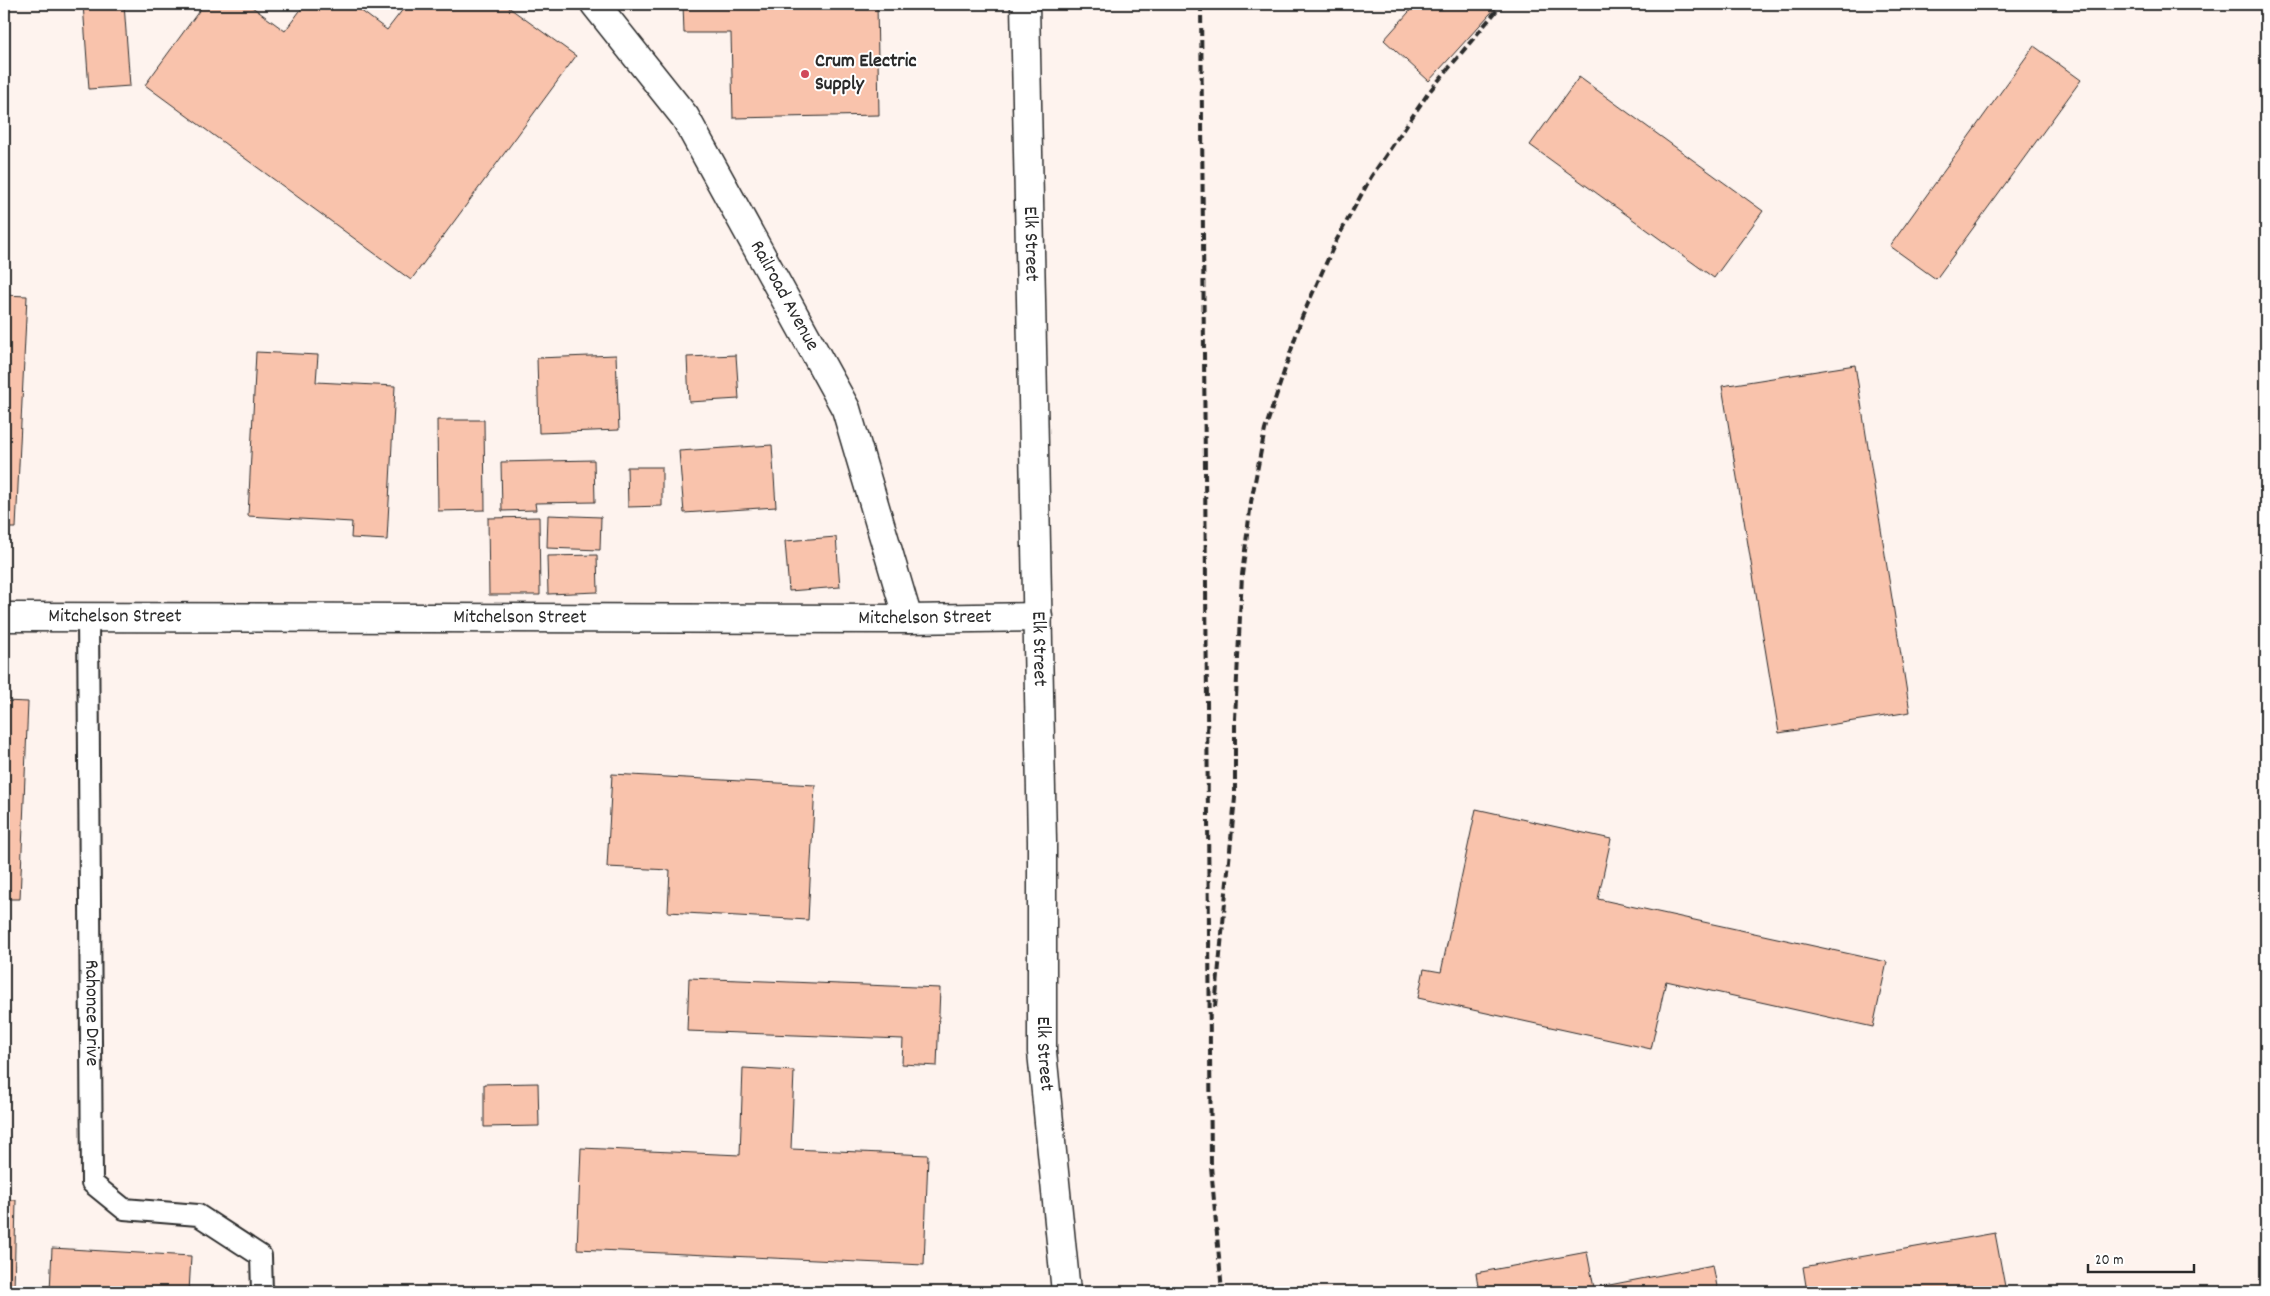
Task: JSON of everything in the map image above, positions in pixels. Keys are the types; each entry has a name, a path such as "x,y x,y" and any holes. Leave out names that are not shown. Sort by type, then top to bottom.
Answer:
{"street":[{"name":"Railroad Avenue","path":"595,4 685,117 846,409 908,619"},
{"name":"Elk Street","path":"1025,4 1042,841 1042,1052 1066,1292"},
{"name":"Mitchelson Street","path":"4,617 908,619 1038,617"}],"lane":[{"name":"Rahonce Drive","path":"88,617 92,1183 124,1209 198,1215 261,1256 262,1292"}],"building":[{"path":"83,4 124,4 130,86 89,89"},
{"path":"204,4 248,4 285,31 305,4 352,4 387,30 407,4 504,4 576,56 411,280 145,85"},
{"name":"Crum Electric Supply","path":"683,4 877,4 879,115 733,118 731,33 684,33"},
{"path":"1416,4 1499,4 1429,81 1384,40"},
{"path":"2034,46 2081,80 1936,279 1890,246"},
{"path":"1579,77 1763,211 1714,278 1530,145"},
{"path":"4,295 27,296 16,528 4,528"},
{"path":"256,352 318,355 316,382 395,386 387,540 351,538 352,522 248,516"},
{"path":"616,355 619,430 539,433 537,358"},
{"path":"736,355 739,399 689,402 687,357"},
{"path":"1855,365 1910,712 1779,733 1722,386"},
{"path":"437,420 484,420 485,510 438,511"},
{"path":"772,445 776,507 684,513 679,451"},
{"path":"594,460 595,502 535,503 536,510 502,511 501,462"},
{"path":"627,467 662,467 662,506 628,507"},
{"path":"548,515 601,517 600,550 547,548"},
{"path":"539,517 540,595 489,595 488,518"},
{"path":"836,537 840,587 789,591 785,541"},
{"path":"597,555 598,592 548,594 547,556"},
{"path":"4,701 28,702 20,899 4,899"},
{"path":"612,774 815,785 808,920 668,912 670,870 607,867"},
{"path":"1476,809 1611,839 1598,899 1887,962 1873,1027 1666,981 1651,1049 1418,998 1424,969 1441,972"},
{"path":"689,978 940,988 937,1066 902,1064 903,1039 687,1031"},
{"path":"743,1068 794,1071 791,1149 928,1155 924,1265 577,1249 581,1148 740,1155"},
{"path":"538,1083 539,1126 484,1127 484,1084"},
{"path":"4,1200 16,1200 14,1292 4,1292"},
{"path":"1995,1233 2006,1292 1807,1292 1803,1267"},
{"path":"52,1248 191,1256 189,1292 50,1292"},
{"path":"1587,1252 1594,1288 1713,1265 1718,1292 1479,1292 1476,1273"}],"railway":[{"path":"1201,4 1211,1166 1222,1292"},
{"path":"1215,1007 1235,798 1235,719 1242,575 1251,502 1265,430 1302,317 1336,241 1371,177 1429,92 1502,4"}],"place":[{"name":"Crum Electric Supply","path":"805,74"}]}
